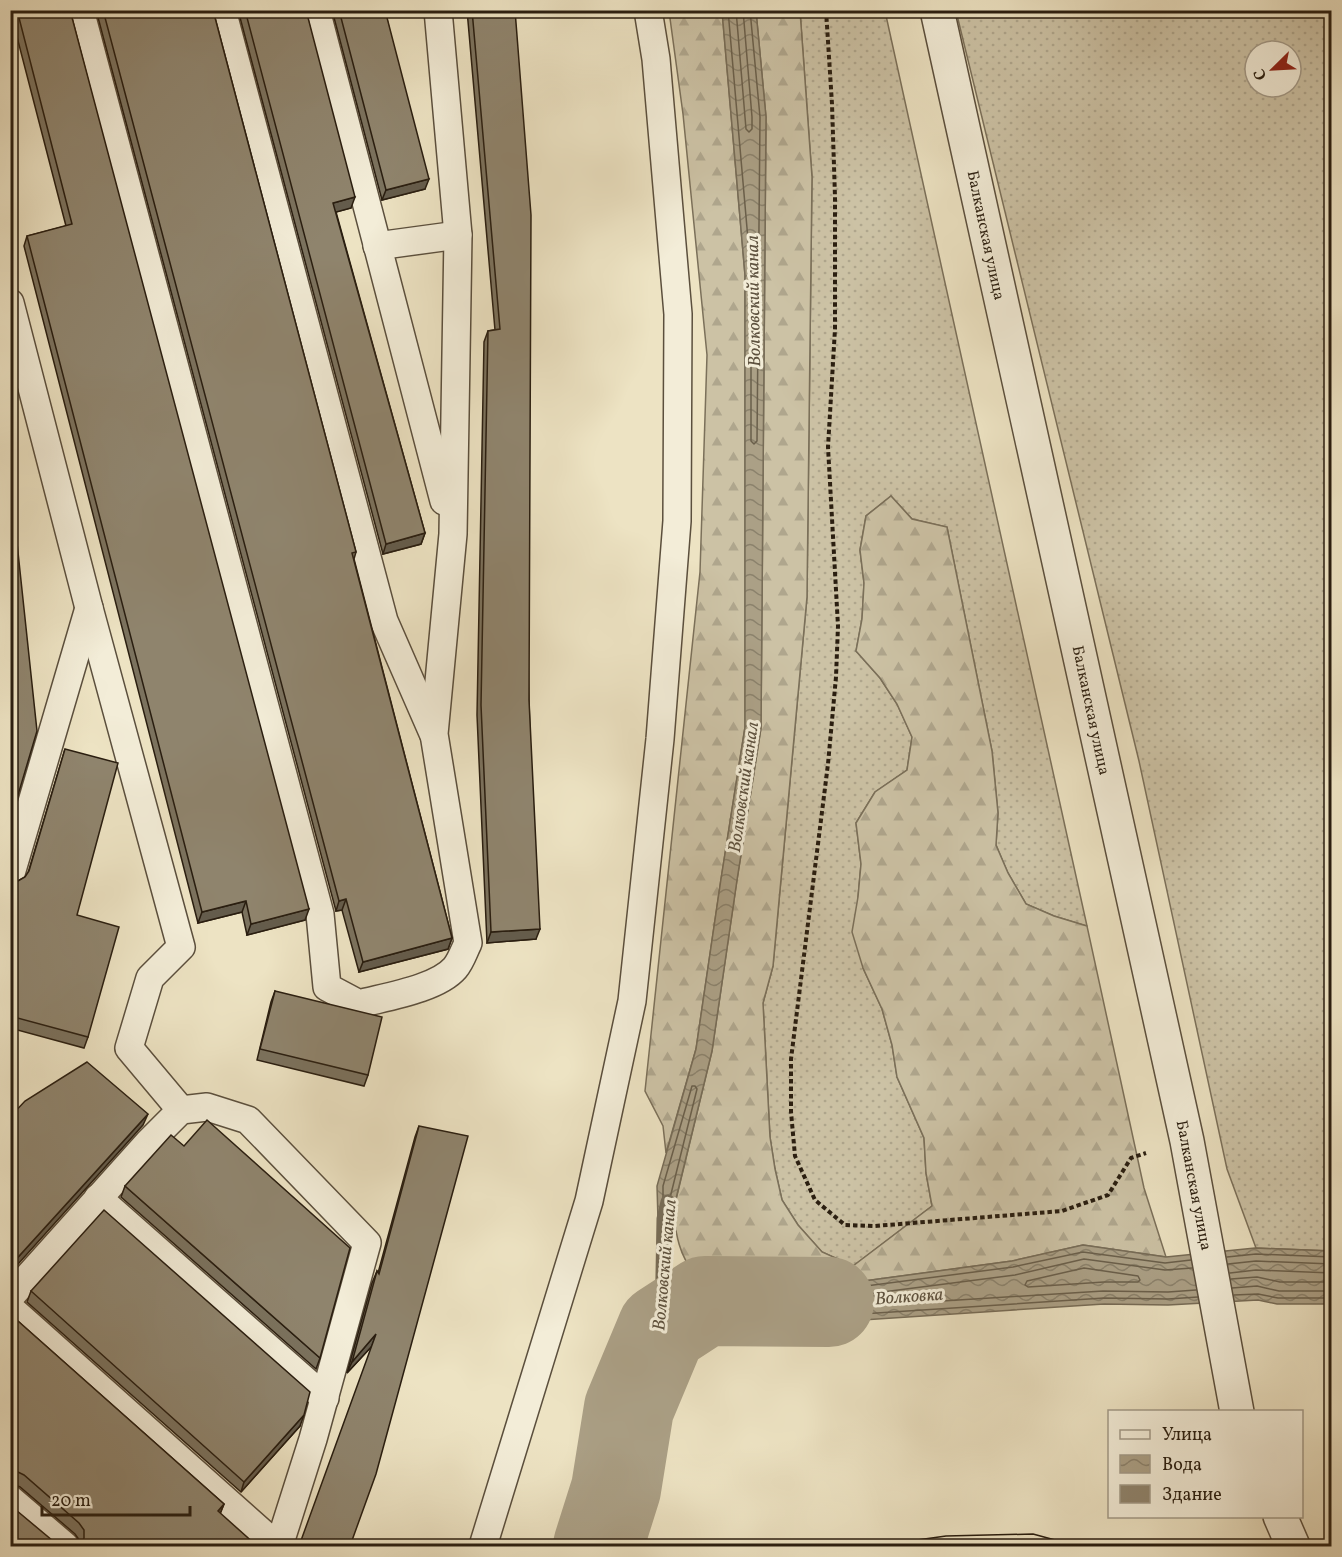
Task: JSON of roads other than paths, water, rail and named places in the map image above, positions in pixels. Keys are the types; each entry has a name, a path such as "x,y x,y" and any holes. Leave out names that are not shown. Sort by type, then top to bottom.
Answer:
{"street":[{"name":"Балканская улица","path":"937,10 1187,1141 1237,1410"},
{"path":"1281,1518 1293,1546"}],"lane":[{"path":"80,10 320,914 327,987 359,1004 411,991 445,977 456,967 468,943 434,734 384,621 222,10"},
{"path":"316,10 453,534"},
{"path":"434,734 453,534 458,235 438,10"},
{"path":"483,1546 589,1201 632,1001 660,740 677,521 678,314 656,59 648,10"},
{"path":"377,246 458,235"},
{"path":"10,303 89,608 181,947 150,978 129,1048 181,1110"},
{"path":"10,877 89,608"},
{"path":"10,1297 148,1142 181,1110 207,1107 248,1120 367,1243 325,1398 278,1546 10,1308"},
{"path":"98,1198 325,1398"},
{"path":"10,1499 65,1546"}],"water":[{"path":"722,11 756,11 766,117 761,728 712,1051 671,1219 658,1220 657,1186 696,1049 745,727 745,275"},
{"name":"Волковка","path":"1083,1245 1166,1257 1255,1248 1331,1251 1331,1304 1277,1304 1258,1300 1168,1305 1104,1304 720,1331 694,1272 827,1286 1012,1261"}],"waterway":[{"name":"Волковский канал","path":"662,1329 664,1219 668,1202"},
{"name":"Волковский канал","path":"598,1546 616,1489 629,1408 662,1329 705,1301 829,1302"}],"tram line":[{"path":"874,1546 946,1536 1033,1534 1077,1546"}]}
